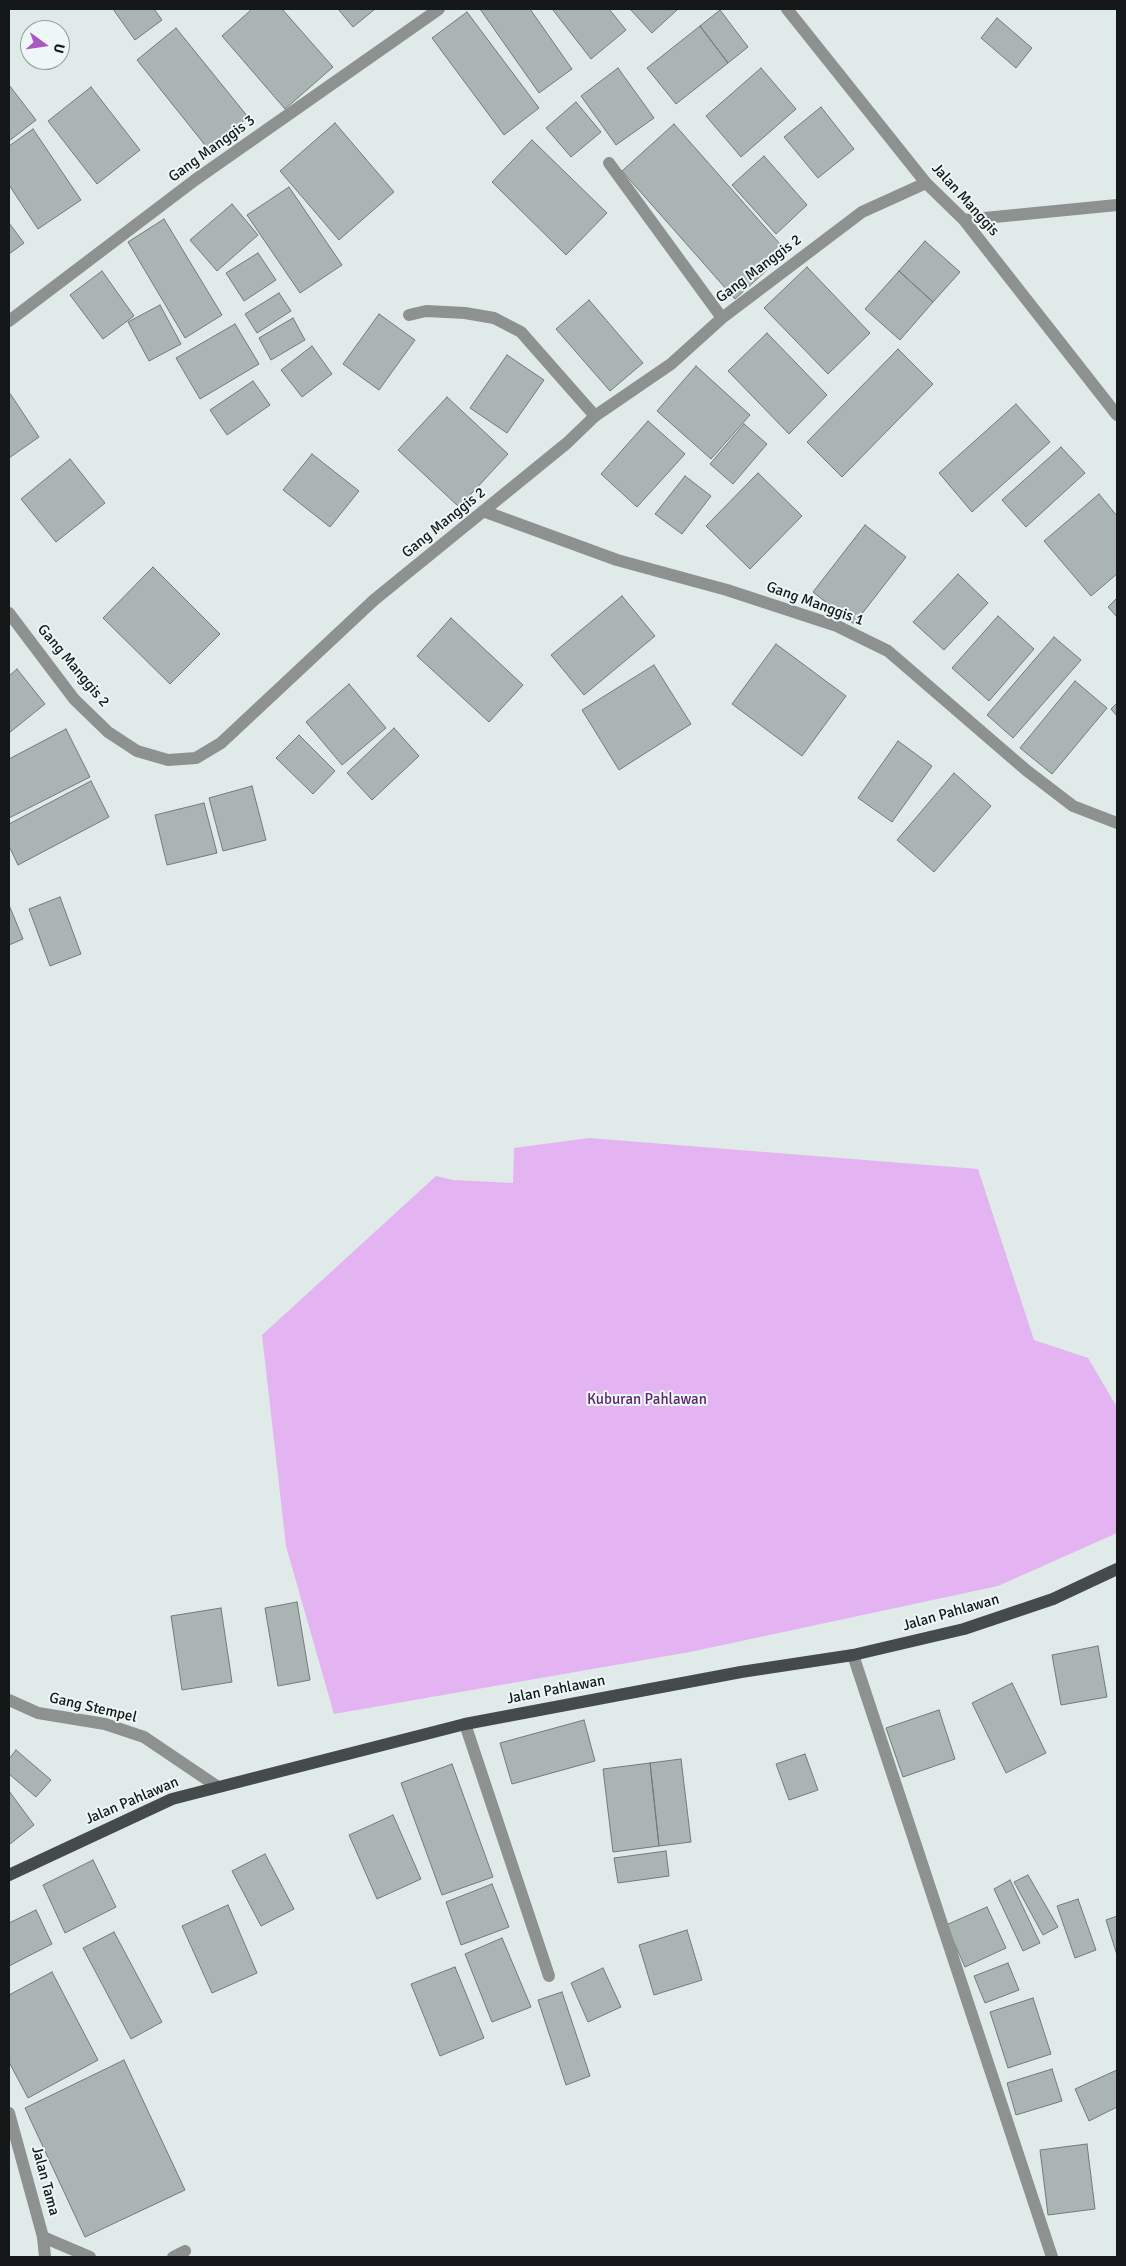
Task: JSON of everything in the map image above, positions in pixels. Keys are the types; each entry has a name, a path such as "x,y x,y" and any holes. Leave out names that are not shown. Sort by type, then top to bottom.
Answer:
{"main road":[{"name":"Jalan Pahlawan","path":"9,1875 172,1799 465,1724 741,1672 853,1655 964,1629 1053,1599 1117,1569"}],"street":[{"name":"Gang Manggis 3","path":"9,321 195,180 439,9"},
{"name":"Jalan Manggis","path":"786,9 926,183 964,220 1117,414"},
{"path":"609,163 722,318"},
{"name":"Gang Manggis 2","path":"9,613 74,699 108,732 137,751 168,760 196,758 220,743 374,600 567,443 595,416 671,364 722,318 862,212 926,183"},
{"path":"964,220 1117,205"},
{"path":"409,315 426,311 465,313 494,318 521,332 595,416"},
{"name":"Gang Manggis 1","path":"483,512 617,560 727,590 837,626 879,646 888,651 1026,770 1073,806 1117,823"},
{"path":"853,1655 1052,2257"},
{"name":"Gang Stempel","path":"9,1700 38,1713 105,1724 144,1737 218,1787"},
{"path":"465,1724 549,1976"},
{"name":"Jalan Tama","path":"9,2113 43,2237 45,2257"},
{"path":"43,2237 90,2257"},
{"path":"173,2257 186,2251"}],"green space":[{"name":"Kuburan Pahlawan","path":"589,1138 978,1169 1034,1340 1088,1358 1117,1407 1117,1533 998,1586 690,1652 334,1714 286,1546 262,1335 436,1176 453,1180 513,1183 514,1148"}],"building":[{"path":"113,9 154,9 162,20 135,40"},
{"path":"252,9 282,9 333,67 285,109 222,36"},
{"path":"338,9 375,9 353,27"},
{"path":"480,9 530,9 572,69 539,93"},
{"path":"609,9 626,30 591,59 553,10"},
{"path":"630,9 678,9 652,33"},
{"path":"720,10 748,47 728,63 700,26"},
{"path":"467,12 539,108 504,135 432,38"},
{"path":"997,18 1032,48 1016,68 981,38"},
{"path":"700,26 728,63 676,104 647,68"},
{"path":"176,28 248,117 209,150 137,60"},
{"path":"618,68 654,118 616,145 581,96"},
{"path":"761,68 796,109 741,157 706,116"},
{"path":"9,85 36,120 9,141"},
{"path":"91,87 140,150 97,184 48,121"},
{"path":"576,102 601,132 571,157 546,128"},
{"path":"821,107 854,149 818,178 784,137"},
{"path":"335,123 394,192 339,240 280,171"},
{"path":"674,124 787,252 735,299 622,171"},
{"path":"33,129 81,200 38,229 9,185 9,146"},
{"path":"532,140 607,213 566,255 492,182"},
{"path":"764,156 807,205 776,234 732,185"},
{"path":"289,187 342,265 300,293 247,215"},
{"path":"232,204 258,235 217,271 190,240"},
{"path":"164,219 222,315 185,338 128,242"},
{"path":"9,223 24,243 9,254"},
{"path":"925,241 960,272 933,302 899,271"},
{"path":"258,253 276,280 244,301 226,273"},
{"path":"807,267 870,333 828,374 764,308"},
{"path":"102,271 134,316 103,339 70,295"},
{"path":"899,271 933,302 900,340 865,309"},
{"path":"279,293 291,311 257,333 245,314"},
{"path":"589,300 643,363 610,391 556,329"},
{"path":"160,305 181,344 149,361 128,322"},
{"path":"379,314 415,340 379,390 343,364"},
{"path":"293,318 305,340 271,360 259,338"},
{"path":"235,324 259,364 200,399 176,358"},
{"path":"767,333 827,395 789,434 728,371"},
{"path":"312,346 332,374 302,397 281,370"},
{"path":"898,349 933,384 842,477 807,442"},
{"path":"507,355 544,380 507,433 470,408"},
{"path":"696,366 750,415 711,459 657,411"},
{"path":"253,381 270,405 227,435 210,410"},
{"path":"9,392 39,437 9,458"},
{"path":"447,397 508,454 459,507 398,450"},
{"path":"1016,404 1050,442 972,512 939,473"},
{"path":"648,421 685,454 637,507 601,474"},
{"path":"744,424 767,444 733,484 710,464"},
{"path":"1061,447 1085,473 1026,527 1002,500"},
{"path":"312,454 359,491 330,527 283,490"},
{"path":"70,459 105,503 56,542 21,499"},
{"path":"758,473 802,516 750,569 706,526"},
{"path":"685,476 711,496 682,534 655,514"},
{"path":"1099,494 1117,516 1117,574 1091,596 1044,541"},
{"path":"865,525 906,557 854,624 813,592"},
{"path":"153,567 220,634 170,684 103,618"},
{"path":"958,574 988,603 944,650 913,622"},
{"path":"622,596 655,636 584,695 551,655"},
{"path":"1117,598 1117,617 1108,607"},
{"path":"998,616 1034,649 989,701 952,668"},
{"path":"451,618 523,685 489,722 417,656"},
{"path":"1054,637 1081,660 1013,738 987,715"},
{"path":"776,644 846,696 802,756 732,704"},
{"path":"654,665 691,724 619,770 582,710"},
{"path":"17,669 45,704 9,733 9,676"},
{"path":"1075,681 1107,708 1052,774 1020,748"},
{"path":"349,684 386,728 342,765 306,722"},
{"path":"1117,703 1117,716 1111,709"},
{"path":"394,728 419,756 372,800 347,773"},
{"path":"66,729 90,777 9,818 9,759"},
{"path":"299,735 335,771 313,794 276,758"},
{"path":"898,741 932,766 892,822 858,798"},
{"path":"954,773 991,806 934,872 897,840"},
{"path":"91,781 109,817 18,865 9,846 9,824"},
{"path":"252,786 266,840 223,851 209,798"},
{"path":"204,803 217,853 167,865 155,815"},
{"path":"60,897 81,954 50,966 29,909"},
{"path":"9,905 23,939 9,945"},
{"path":"297,1602 310,1680 278,1686 265,1608"},
{"path":"221,1608 232,1682 182,1690 171,1616"},
{"path":"1098,1646 1107,1697 1061,1705 1052,1655"},
{"path":"1012,1683 1046,1753 1006,1773 972,1703"},
{"path":"939,1710 955,1759 903,1777 886,1728"},
{"path":"584,1720 595,1761 512,1784 500,1743"},
{"path":"16,1750 51,1780 36,1797 9,1774 9,1759"},
{"path":"805,1754 818,1790 789,1800 776,1764"},
{"path":"681,1759 691,1842 659,1846 650,1763"},
{"path":"650,1763 659,1846 613,1852 603,1769"},
{"path":"452,1764 493,1877 442,1895 401,1783"},
{"path":"9,1791 34,1825 10,1844 9,1842"},
{"path":"393,1815 421,1879 377,1899 349,1835"},
{"path":"666,1851 669,1876 618,1883 614,1858"},
{"path":"265,1854 294,1909 261,1926 232,1871"},
{"path":"93,1860 116,1907 65,1933 43,1885"},
{"path":"1028,1875 1058,1927 1043,1935 1014,1882"},
{"path":"1010,1880 1040,1943 1023,1951 994,1889"},
{"path":"492,1884 509,1927 461,1945 446,1902"},
{"path":"1078,1899 1096,1950 1075,1958 1057,1906"},
{"path":"228,1905 257,1973 212,1993 182,1926"},
{"path":"987,1907 1006,1948 965,1967 946,1925"},
{"path":"36,1910 52,1944 9,1966 9,1923"},
{"path":"1117,1916 1117,1955 1106,1920"},
{"path":"687,1930 702,1980 654,1995 639,1945"},
{"path":"114,1932 162,2022 131,2039 83,1948"},
{"path":"502,1938 531,2007 492,2022 465,1954"},
{"path":"1008,1963 1019,1990 985,2003 974,1976"},
{"path":"455,1967 484,2038 440,2056 411,1984"},
{"path":"603,1968 621,2007 588,2022 571,1983"},
{"path":"52,1972 98,2060 28,2098 9,2062 9,1995"},
{"path":"562,1992 590,2076 566,2085 538,2000"},
{"path":"1033,1998 1051,2054 1008,2068 990,2012"},
{"path":"124,2060 185,2190 85,2237 25,2108"},
{"path":"1052,2069 1062,2101 1016,2115 1007,2083"},
{"path":"1117,2070 1117,2107 1089,2121 1075,2089"},
{"path":"1087,2144 1095,2209 1048,2215 1040,2150"}]}
